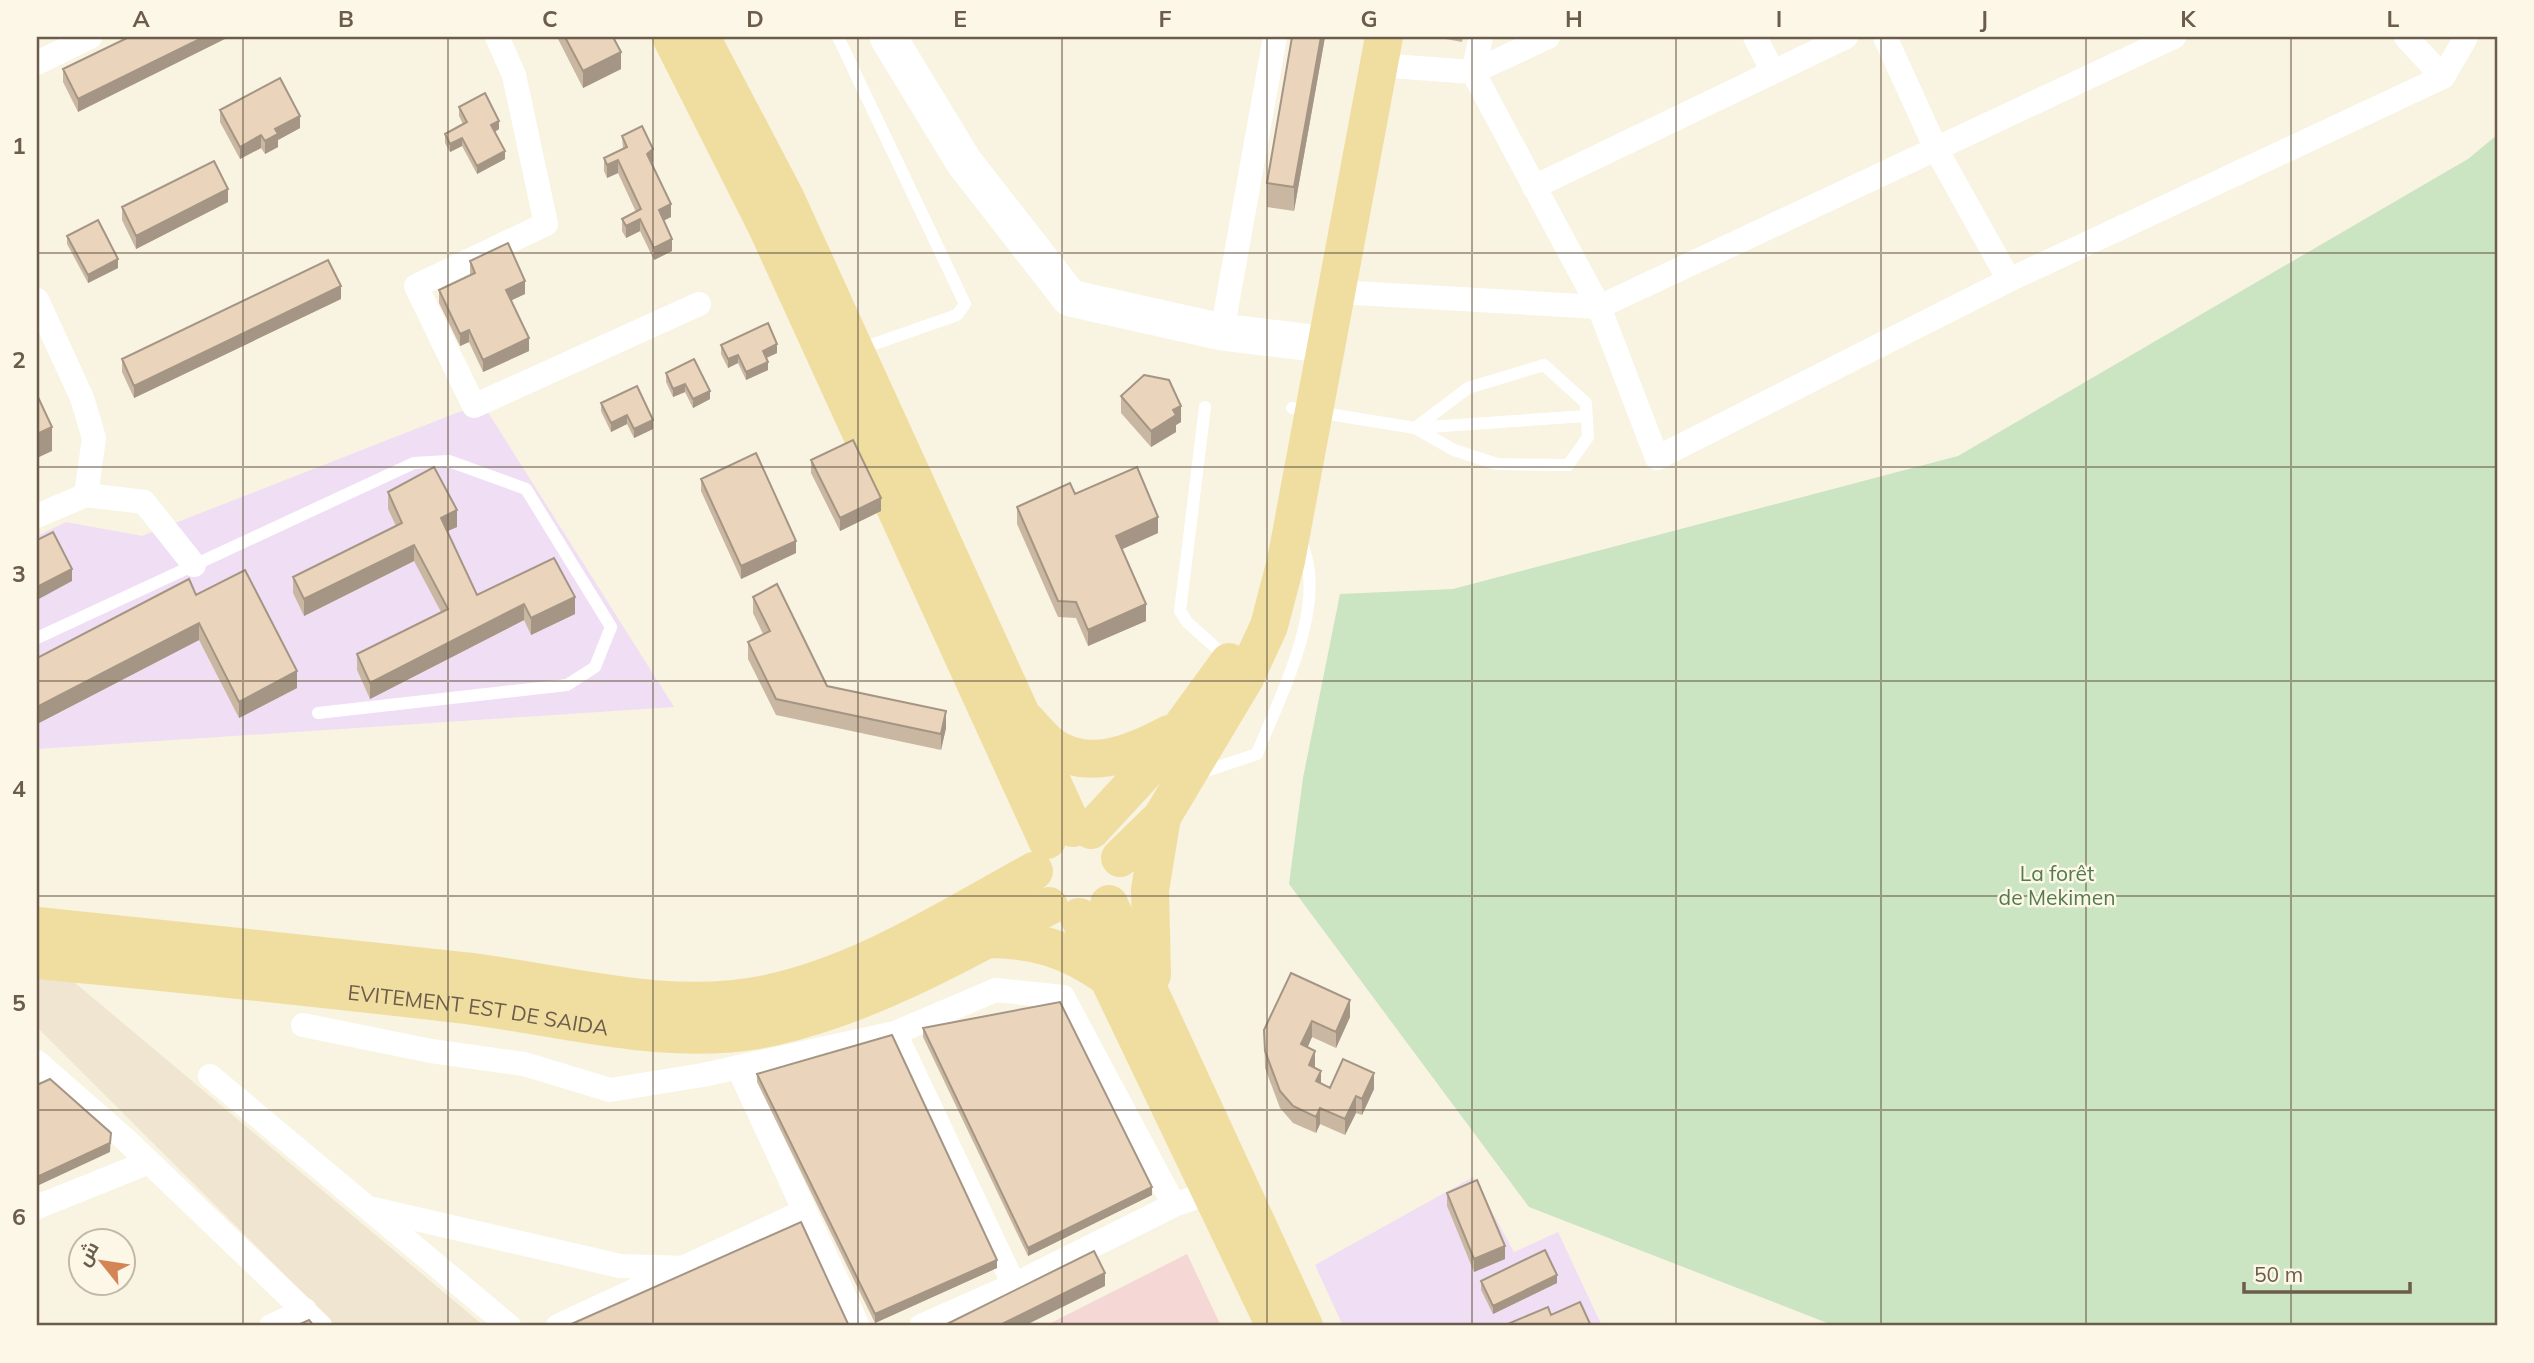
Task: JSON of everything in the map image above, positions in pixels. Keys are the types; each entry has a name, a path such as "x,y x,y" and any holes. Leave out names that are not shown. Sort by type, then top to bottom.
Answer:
{"main road":[{"path":"671,37 768,228 1061,842"},
{"path":"701,37 785,197 1016,710 1061,842 1036,887 1079,909 1156,1002"},
{"path":"1120,858 1163,817 1245,678 1269,626 1293,525 1305,342 1373,46"},
{"path":"37,926 304,952 645,998 707,1000 765,994 834,974 899,945 1061,842 1164,751 1177,730 1211,690 1230,660 1256,582 1302,409 1338,292 1373,46"},
{"path":"1016,710 1051,745 1082,757 1116,758 1132,754 1177,730"},
{"path":"1163,817 1155,853 1149,915 1156,1002 1275,1326"},
{"path":"1061,842 1106,838 1120,858 1122,878 1079,909"},
{"path":"1079,909 1107,977 1304,1326"},
{"name":"EVITEMENT EST DE SAIDA","path":"37,960 300,985 642,1032 708,1034 772,1027 845,1005 987,939 1079,909"},
{"path":"987,939 1038,943 1063,950 1107,977"}],"street":[{"path":"37,63 90,37"},
{"path":"497,37 514,75 546,224 416,286 474,406 699,304"},
{"path":"888,37 964,162 1070,299 1222,332 1305,342"},
{"path":"1222,332 1275,37"},
{"path":"1481,37 1473,72 1599,307 1657,458 2009,281 2443,77 2466,37"},
{"path":"1373,46 1473,72 1548,37"},
{"path":"1755,37 1773,72"},
{"path":"1534,187 1846,37"},
{"path":"1885,37 1936,149 2009,281"},
{"path":"1338,292 1599,307 2174,37"},
{"path":"2406,37 2443,77"},
{"path":"37,300 82,398 94,438 86,495"},
{"path":"37,516 86,495 144,502 194,565"},
{"path":"303,1025 431,1051 524,1064 610,1090 738,1067 895,1033 996,990 1063,997 1174,1205"},
{"path":"895,1033 1014,1285"},
{"path":"738,1067 858,1326"},
{"path":"43,1075 149,1162 312,1318"},
{"path":"210,1076 509,1326"},
{"path":"37,1207 149,1162"},
{"path":"921,1326 1014,1285 1174,1205 1225,1187"},
{"path":"368,1208 620,1266 687,1268"},
{"path":"558,1326 805,1211"},
{"path":"271,1326 312,1318"}],"lane":[{"path":"838,37 965,304 957,315 856,351"},
{"path":"1544,365 1586,403 1588,437 1568,465 1497,464 1454,450 1415,428 1468,388 1544,365"},
{"path":"1205,407 1180,611 1187,622 1230,660"},
{"path":"1302,409 1415,428 1586,416"},
{"path":"37,638 414,463 449,461 526,489 611,628 595,667 567,685 318,713"}],"shaded area":[{"path":"482,403 674,707 37,749 37,536 66,522 142,536"},
{"path":"37,979 74,982 484,1326 336,1326 37,1027"},
{"path":"1473,1177 1514,1252 1558,1232 1602,1326 1343,1326 1315,1265"},
{"path":"1187,1254 1221,1326 1045,1326"}],"green space":[{"name":"La forêt de Mekimen","path":"2497,135 2497,1326 1835,1326 1529,1207 1289,884 1303,778 1340,594 1453,589 1958,456 2468,159"}],"building":[{"path":"129,37 204,37 78,99 63,69"},
{"path":"565,37 613,37 621,52 583,71"},
{"path":"1292,37 1321,37 1294,187 1267,183"},
{"path":"280,78 300,116 275,129 278,134 265,141 261,135 240,147 220,110"},
{"path":"485,93 499,121 491,125 505,151 477,166 462,138 450,144 445,134 467,122 459,107"},
{"path":"642,126 653,149 647,154 671,204 659,210 672,239 654,248 640,219 626,226 622,219 641,209 618,160 607,165 604,158 627,147 622,136"},
{"path":"214,161 228,189 136,236 122,207"},
{"path":"98,220 118,259 88,275 67,236"},
{"path":"508,243 525,281 506,290 529,338 483,360 469,330 460,334 439,290 475,273 470,261"},
{"path":"328,260 341,286 134,386 122,359"},
{"path":"768,323 777,344 763,351 768,362 746,372 738,355 728,359 721,345"},
{"path":"694,359 710,391 693,399 685,384 673,389 666,373"},
{"path":"1144,375 1169,380 1181,406 1173,410 1176,415 1151,431 1121,396"},
{"path":"637,386 653,420 634,429 627,415 611,423 601,403"},
{"path":"37,395 52,427 37,434"},
{"path":"853,440 881,498 840,518 811,460"},
{"path":"756,453 796,541 741,566 701,479"},
{"path":"434,467 457,510 441,518 477,595 554,558 575,597 531,618 524,604 370,683 357,654 448,609 414,545 304,599 293,577 402,523 388,492"},
{"path":"1137,467 1158,517 1116,536 1146,604 1088,630 1076,602 1058,601 1017,507 1070,483 1075,494"},
{"path":"53,532 72,569 37,587 37,540"},
{"path":"245,570 297,671 239,702 199,623 37,707 37,658 189,579 196,595"},
{"path":"777,584 827,686 946,711 941,734 776,699 748,642 770,631 753,597"},
{"path":"1291,973 1350,1000 1336,1032 1312,1021 1301,1044 1315,1051 1309,1065 1321,1071 1316,1081 1330,1088 1343,1059 1374,1073 1362,1099 1356,1096 1345,1119 1320,1108 1316,1117 1293,1106 1280,1091 1265,1051 1264,1030"},
{"path":"1060,1002 1152,1187 1028,1248 923,1028"},
{"path":"892,1035 997,1260 875,1314 757,1074"},
{"path":"50,1079 111,1133 110,1143 37,1177 37,1085"},
{"path":"1477,1180 1505,1246 1474,1259 1447,1193"},
{"path":"801,1222 849,1326 567,1326"},
{"path":"1545,1250 1557,1275 1493,1306 1481,1281"},
{"path":"1094,1251 1105,1273 998,1326 943,1326"},
{"path":"1580,1302 1591,1326 1503,1326 1548,1307 1551,1315"},
{"path":"309,1320 314,1326 296,1326"}]}
